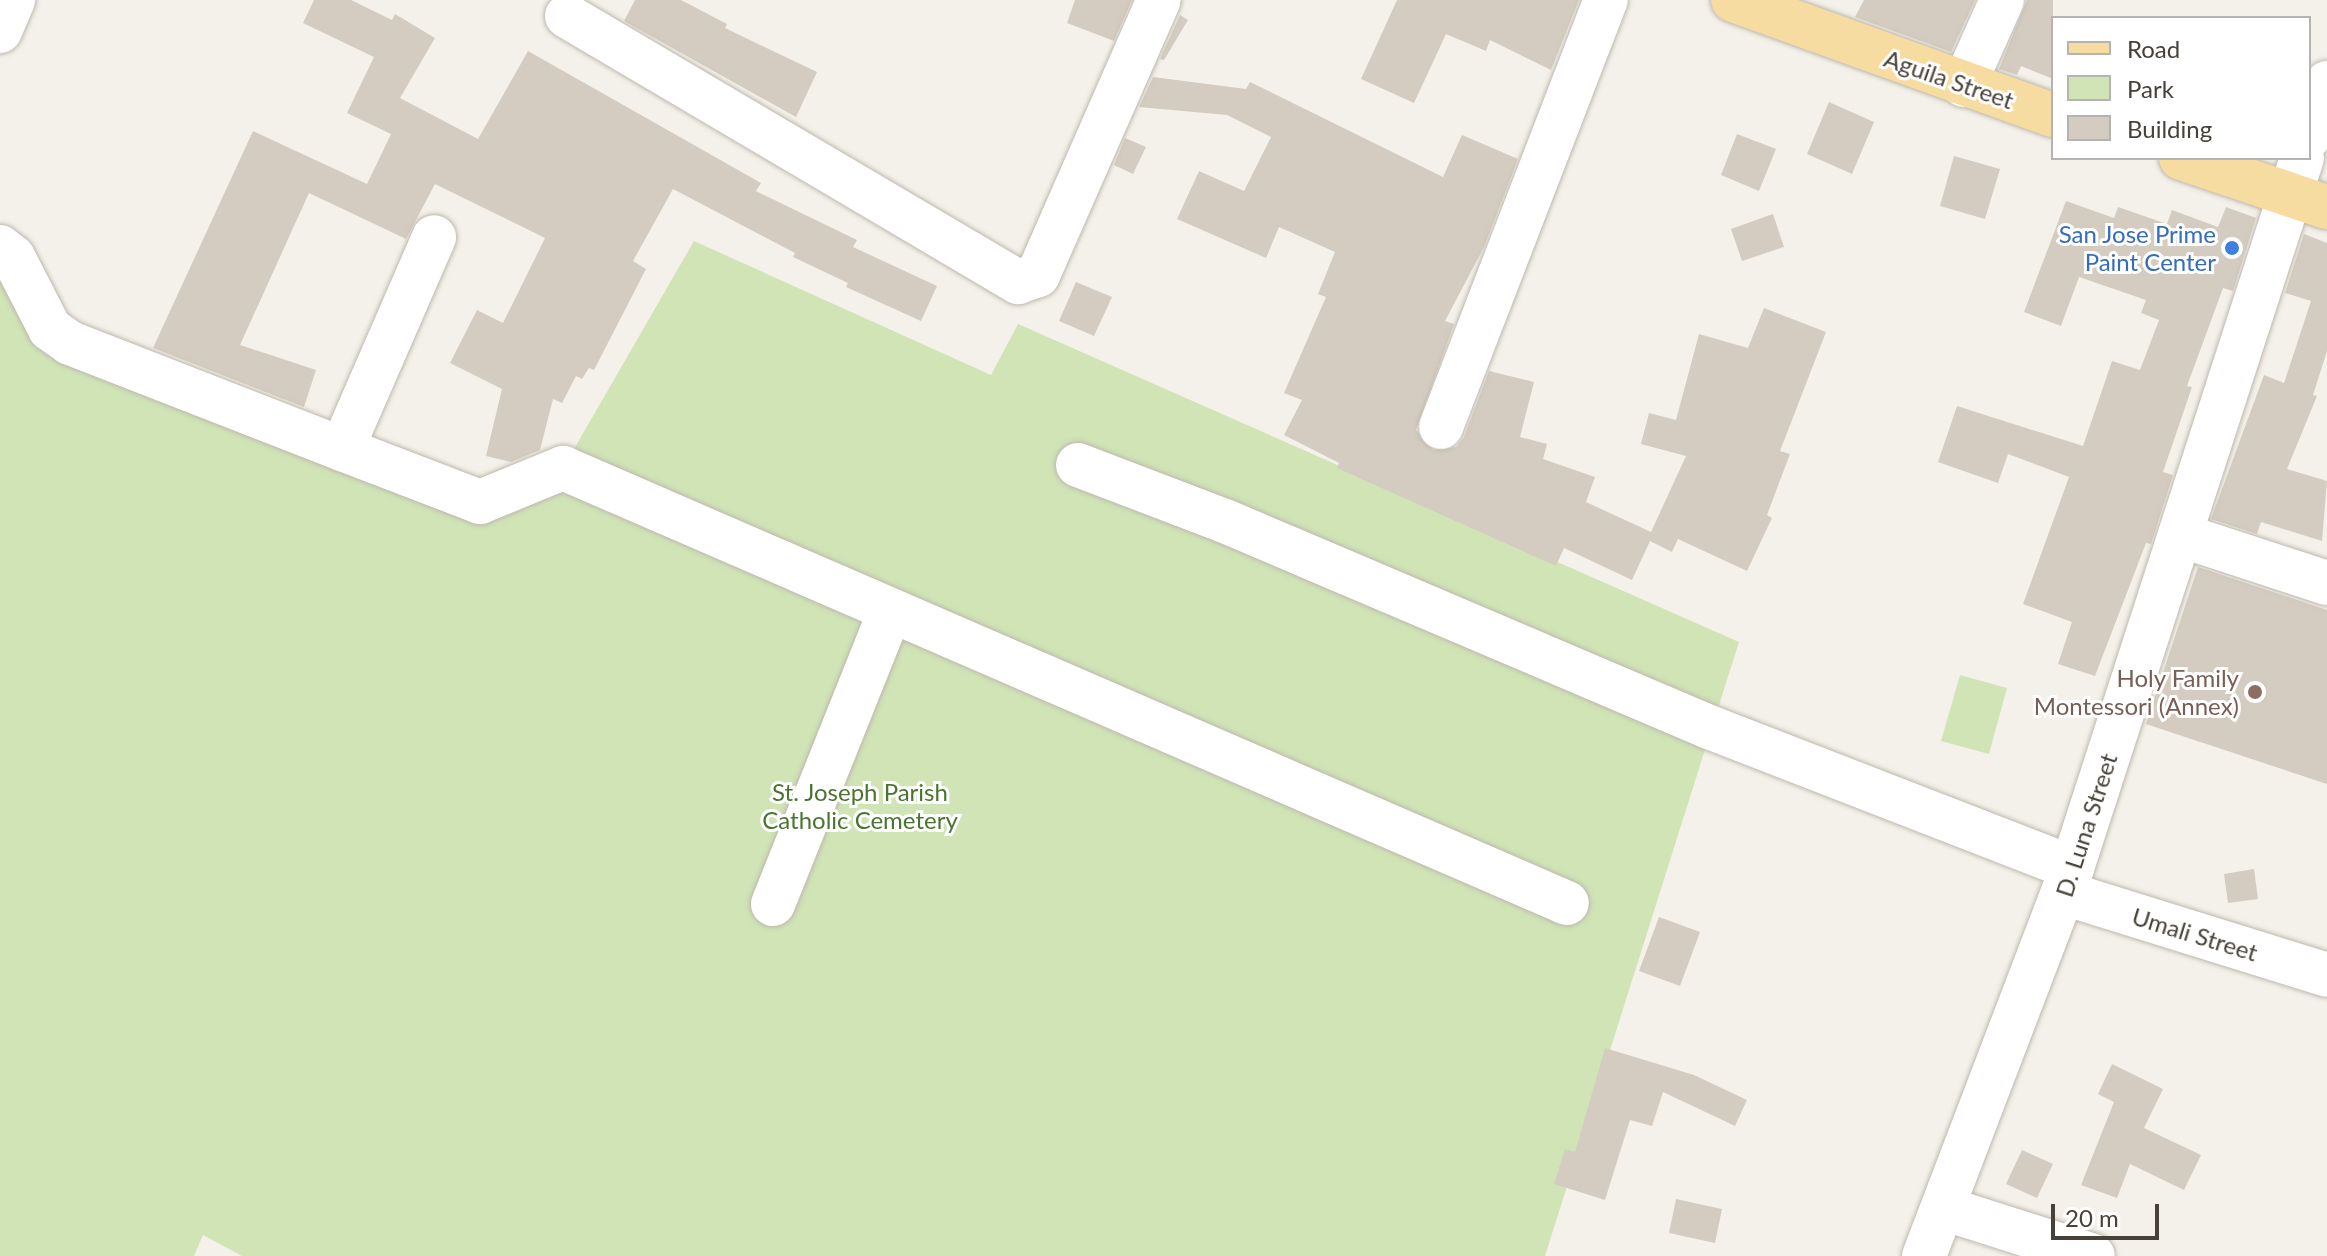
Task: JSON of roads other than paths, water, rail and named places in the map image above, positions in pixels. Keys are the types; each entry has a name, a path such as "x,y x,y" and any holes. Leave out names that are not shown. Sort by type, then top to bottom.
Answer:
{"main road":[{"name":"Aguila Street","path":"1733,0 1844,44 2051,114"},
{"path":"2190,160 2306,186"}],"street":[{"path":"0,31 13,0"},
{"path":"567,16 1018,282 1038,275 1159,0"},
{"path":"1441,427 1606,0"},
{"path":"1964,85 2002,0"},
{"path":"2311,131 2327,83"},
{"name":"D. Luna Street","path":"1924,1256 1946,1209 2068,880 2180,535 2306,186"},
{"path":"342,449 434,237"},
{"path":"0,247 13,257 50,329 70,343 480,502 563,468 1567,903"},
{"name":"Umali Street","path":"1078,465 1225,521 2068,880 2327,975"},
{"path":"2180,535 2327,583"},
{"path":"773,904 890,612"},
{"path":"1946,1209 2093,1256"}],"place":[{"name":"San Jose Prime Paint Center","path":"2232,248"},
{"name":"Holy Family Montessori (Annex)","path":"2255,692"}],"park label":[{"name":"St. Joseph Parish Catholic Cemetery","path":"860,806"}]}
